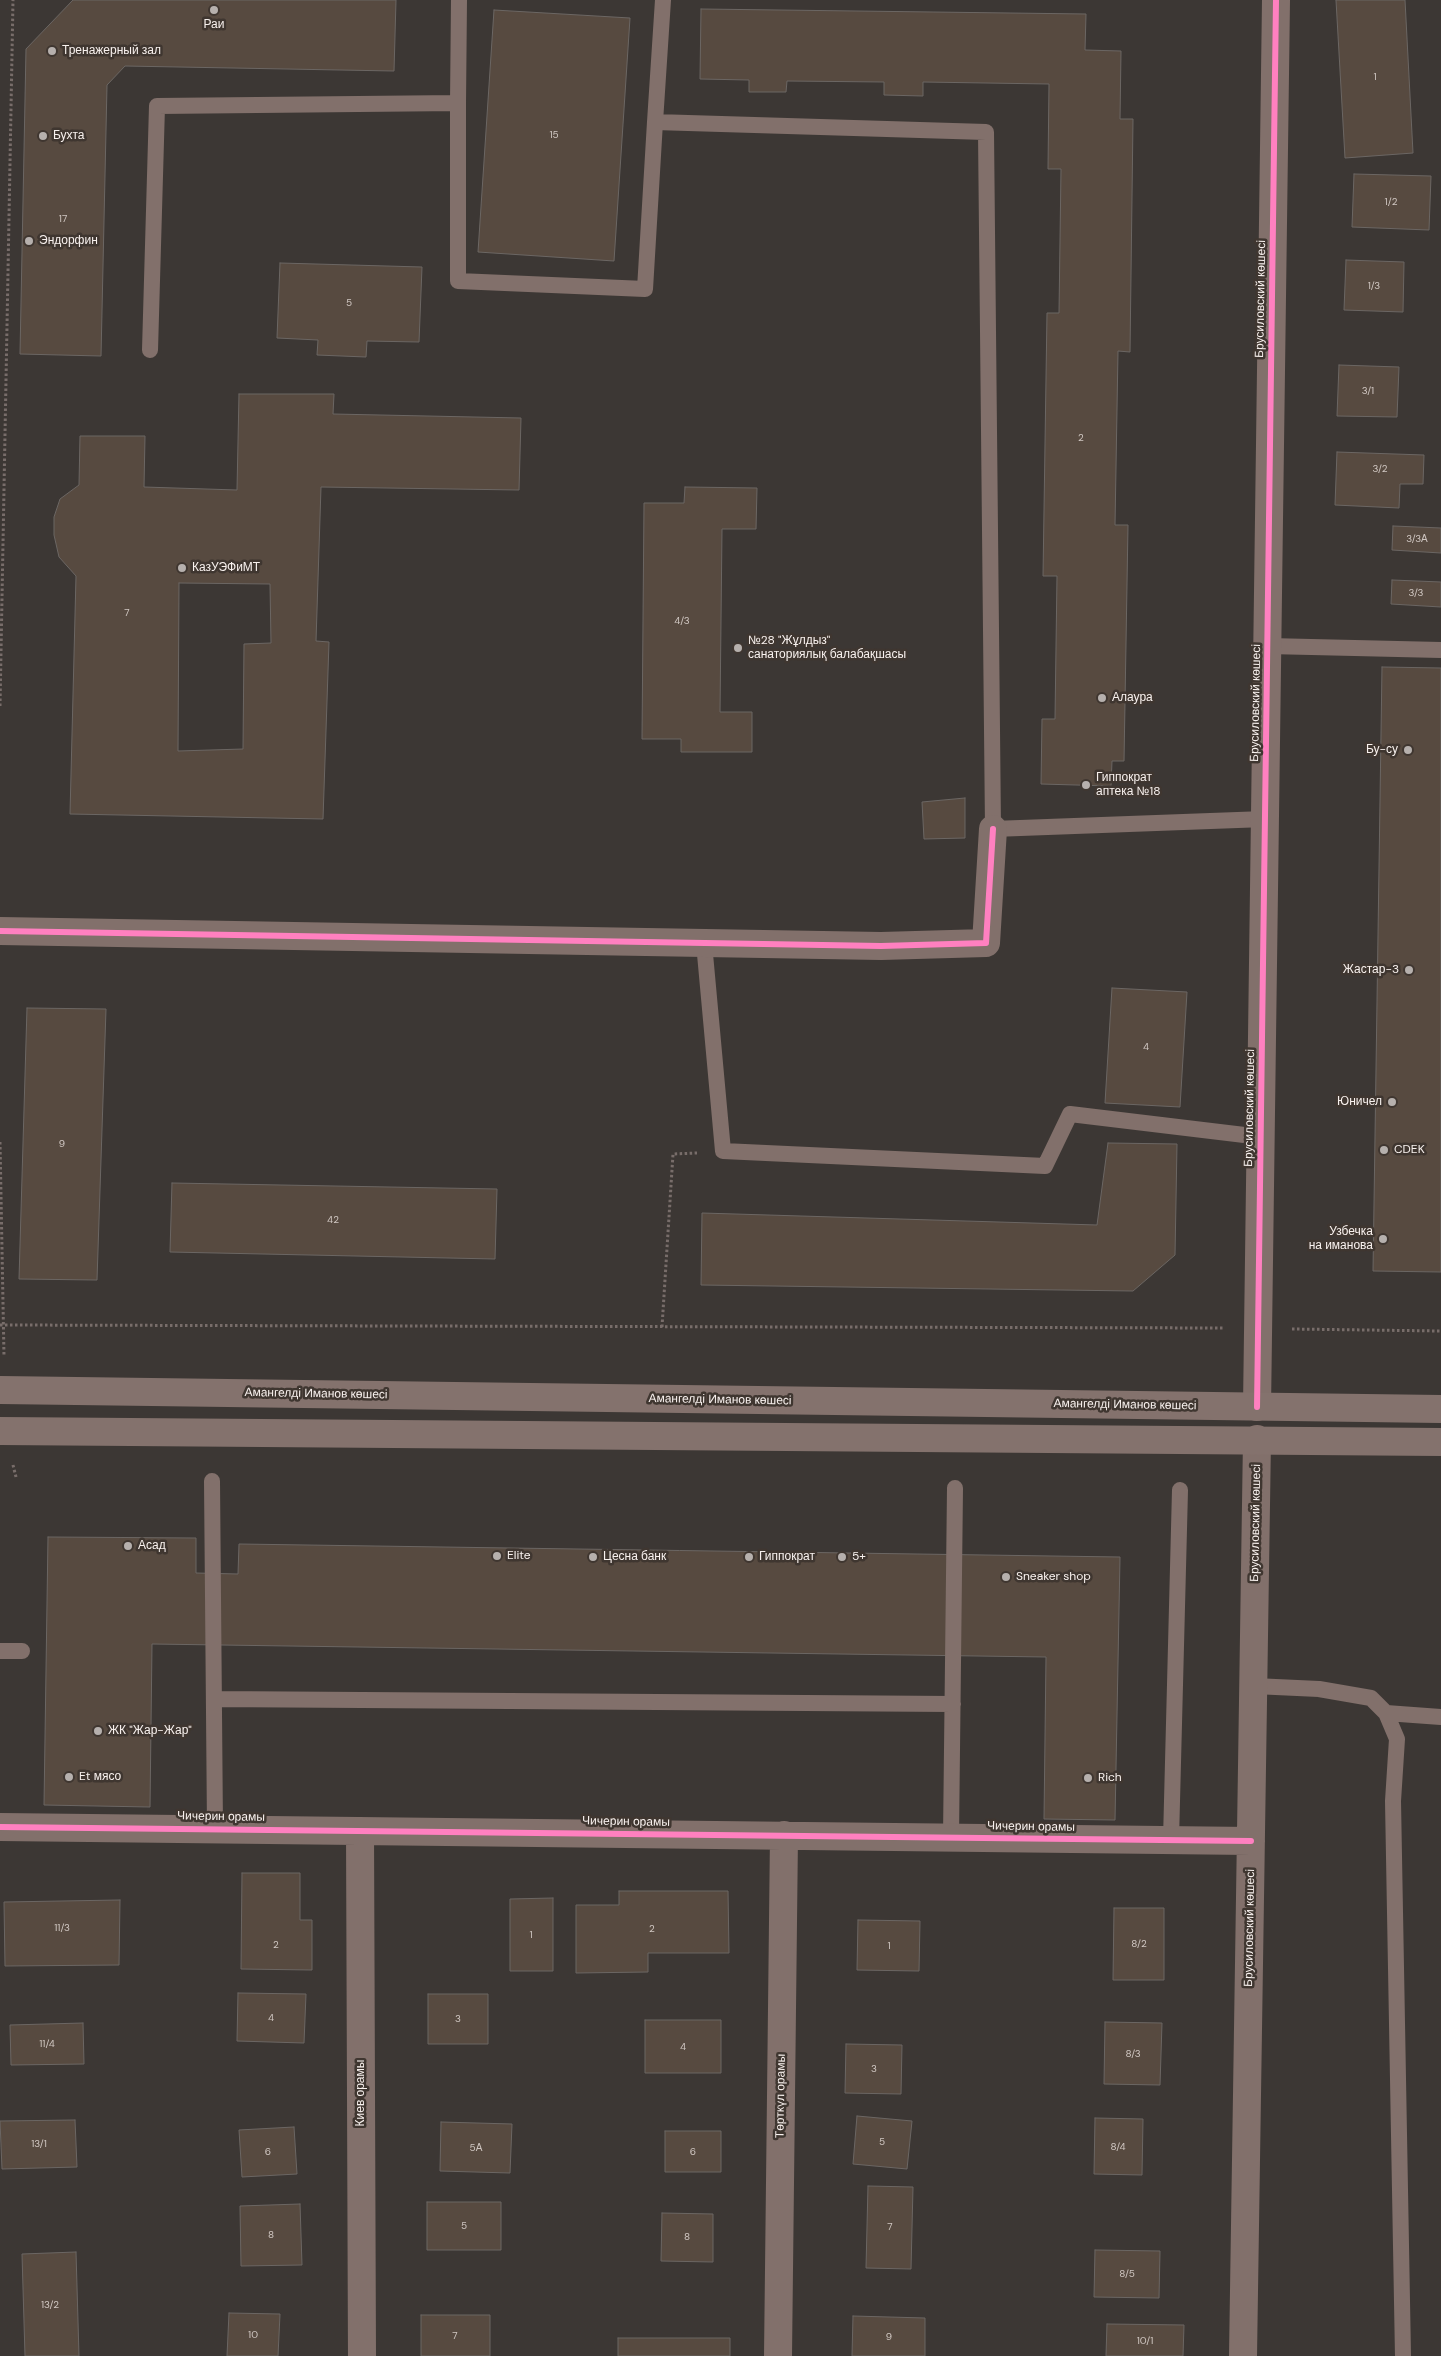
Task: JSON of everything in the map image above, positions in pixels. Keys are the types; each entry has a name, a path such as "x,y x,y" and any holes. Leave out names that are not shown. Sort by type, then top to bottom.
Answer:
{"main road":[{"name":"Амангелді Иманов көшесі","path":"2,1390 1441,1409"},
{"name":"Брусиловский көшесі","path":"1257,1407 1257,1439"},
{"path":"3,1431 1257,1439 1441,1442"}],"street":[{"name":"Брусиловский көшесі","path":"1257,1407 1276,0"},
{"path":"0,931 881,946 986,943 993,829"},
{"name":"Брусиловский көшесі","path":"1243,2356 1257,1439"},
{"name":"Чичерин орамы","path":"0,1827 1251,1840"},
{"name":"Киев орамы","path":"360,1831 362,2356"},
{"name":"Төрткүл орамы","path":"778,2356 784,1835"}],"lane":[{"path":"459,0 458,280 645,290 663,0"},
{"path":"150,350 157,106 458,103"},
{"path":"655,122 986,132 993,829 1265,819"},
{"path":"1268,646 1441,650"},
{"path":"704,943 723,1151 1045,1166 1070,1114 1261,1137"},
{"path":"212,1481 215,1828"},
{"path":"951,1837 955,1488"},
{"path":"1171,1840 1180,1490"},
{"path":"0,1651 22,1651"},
{"path":"1254,1686 1319,1689 1371,1698 1386,1713 1397,1739 1393,1801 1403,2356"},
{"path":"214,1699 953,1704"},
{"path":"1386,1713 1441,1717"}],"path":[{"path":"0,706 12,0"},
{"path":"0,1142 2,1390"},
{"path":"662,1327 673,1154 723,1151"},
{"path":"2,1325 1258,1328 1441,1331"},
{"path":"3,1431 16,1477"}],"building":[{"path":"73,0 396,0 394,71 125,66 107,85 101,356 20,354 26,49"},
{"path":"1336,0 1405,0 1413,153 1345,158"},
{"path":"701,9 1086,14 1085,50 1121,51 1120,119 1133,119 1130,352 1118,351 1115,525 1128,525 1124,761 1112,761 1111,786 1041,784 1042,719 1055,719 1057,576 1043,576 1047,313 1059,313 1061,169 1048,169 1049,84 923,82 923,96 884,95 884,82 787,81 786,92 749,92 749,80 700,79"},
{"path":"494,10 630,18 614,261 478,252"},
{"path":"1354,174 1431,176 1429,230 1352,227"},
{"path":"1346,260 1404,262 1403,312 1344,310"},
{"path":"280,263 422,267 419,342 367,341 366,357 317,355 318,340 277,338"},
{"path":"1339,365 1399,367 1397,417 1337,416"},
{"path":"239,394 334,394 333,414 521,418 519,490 321,487 316,641 329,642 323,819 70,814 76,576 59,557 54,535 54,517 60,499 79,485 80,436 145,436 144,487 237,490","holes":["179,583 270,584 271,643 244,644 243,749 178,751"]},
{"path":"1337,452 1424,455 1423,484 1400,484 1399,508 1335,505"},
{"path":"685,487 757,488 756,529 722,529 720,712 752,712 752,752 681,752 681,739 642,739 644,503 684,503"},
{"path":"1393,526 1441,528 1441,553 1392,550"},
{"path":"1392,580 1441,582 1441,607 1391,604"},
{"name":"Жастар-3","path":"1382,667 1441,668 1441,1272 1373,1271"},
{"path":"965,798 965,838 924,839 922,802"},
{"path":"1112,988 1187,992 1180,1107 1105,1103"},
{"path":"27,1008 106,1009 97,1280 19,1279"},
{"path":"1108,1143 1177,1144 1175,1255 1133,1291 701,1285 702,1213 1097,1225"},
{"path":"172,1183 497,1189 495,1259 170,1252"},
{"name":"ЖК \"Жар-Жар\"","path":"48,1537 196,1538 196,1573 238,1574 239,1544 1120,1557 1115,1820 1044,1819 1046,1657 152,1644 150,1807 44,1805"},
{"path":"242,1873 300,1873 300,1920 312,1920 312,1970 241,1969"},
{"path":"619,1891 728,1891 729,1953 648,1953 648,1972 576,1973 576,1905 619,1905"},
{"path":"553,1898 553,1971 510,1971 510,1899"},
{"path":"120,1900 119,1965 5,1966 4,1902"},
{"path":"1114,1908 1164,1908 1164,1980 1113,1980"},
{"path":"858,1920 920,1921 919,1971 857,1970"},
{"path":"238,1993 306,1994 304,2043 237,2041"},
{"path":"428,1994 488,1994 488,2044 428,2044"},
{"path":"645,2020 721,2020 721,2073 645,2073"},
{"path":"1105,2022 1162,2023 1160,2085 1104,2084"},
{"path":"83,2023 84,2064 11,2065 10,2025"},
{"path":"846,2044 902,2045 901,2094 845,2093"},
{"path":"857,2116 912,2121 907,2169 853,2164"},
{"path":"1095,2118 1143,2119 1142,2175 1094,2174"},
{"path":"75,2120 77,2167 2,2169 0,2121"},
{"path":"441,2122 512,2124 510,2173 440,2171"},
{"path":"294,2127 297,2174 242,2177 239,2130"},
{"path":"665,2131 721,2131 721,2172 665,2172"},
{"path":"868,2186 913,2187 911,2269 866,2268"},
{"path":"427,2202 501,2202 501,2250 427,2250"},
{"path":"300,2204 302,2265 241,2266 240,2206"},
{"path":"662,2213 713,2214 713,2262 661,2261"},
{"path":"1095,2250 1160,2251 1159,2298 1094,2297"},
{"path":"76,2252 79,2356 25,2356 22,2254"},
{"path":"229,2313 280,2314 278,2356 227,2356"},
{"path":"421,2315 490,2315 490,2356 421,2356"},
{"path":"853,2316 925,2318 925,2356 852,2356"},
{"path":"1107,2324 1184,2325 1183,2356 1106,2356"},
{"path":"618,2338 730,2338 730,2356 618,2356"}],"cycle path":[{"path":"1257,1407 1276,0"},
{"path":"0,931 881,946 986,943 993,829"},
{"path":"0,1827 1251,1841"}],"place":[{"name":"Раи","path":"214,10"},
{"name":"Тренажерный зал","path":"52,51"},
{"name":"Бухта","path":"43,136"},
{"name":"Эндорфин","path":"29,241"},
{"name":"КазУЭФиМТ","path":"182,568"},
{"name":"№28 \"Жұлдыз\" санаториялық балабақшасы","path":"738,648"},
{"name":"Алаура","path":"1102,698"},
{"name":"Бу-су","path":"1408,750"},
{"name":"Гиппократ аптека №18","path":"1086,785"},
{"name":"Жастар-3","path":"1409,970"},
{"name":"Юничел","path":"1392,1102"},
{"name":"CDEK","path":"1384,1150"},
{"name":"Узбечка на иманова","path":"1383,1239"},
{"name":"Асад","path":"128,1546"},
{"name":"Elite","path":"497,1556"},
{"name":"Цесна банк","path":"593,1557"},
{"name":"Гиппократ","path":"749,1557"},
{"name":"5+","path":"842,1557"},
{"name":"Sneaker shop","path":"1006,1577"},
{"name":"ЖК \"Жар-Жар\"","path":"98,1731"},
{"name":"Et мясо","path":"69,1777"},
{"name":"Rich","path":"1088,1778"}]}
